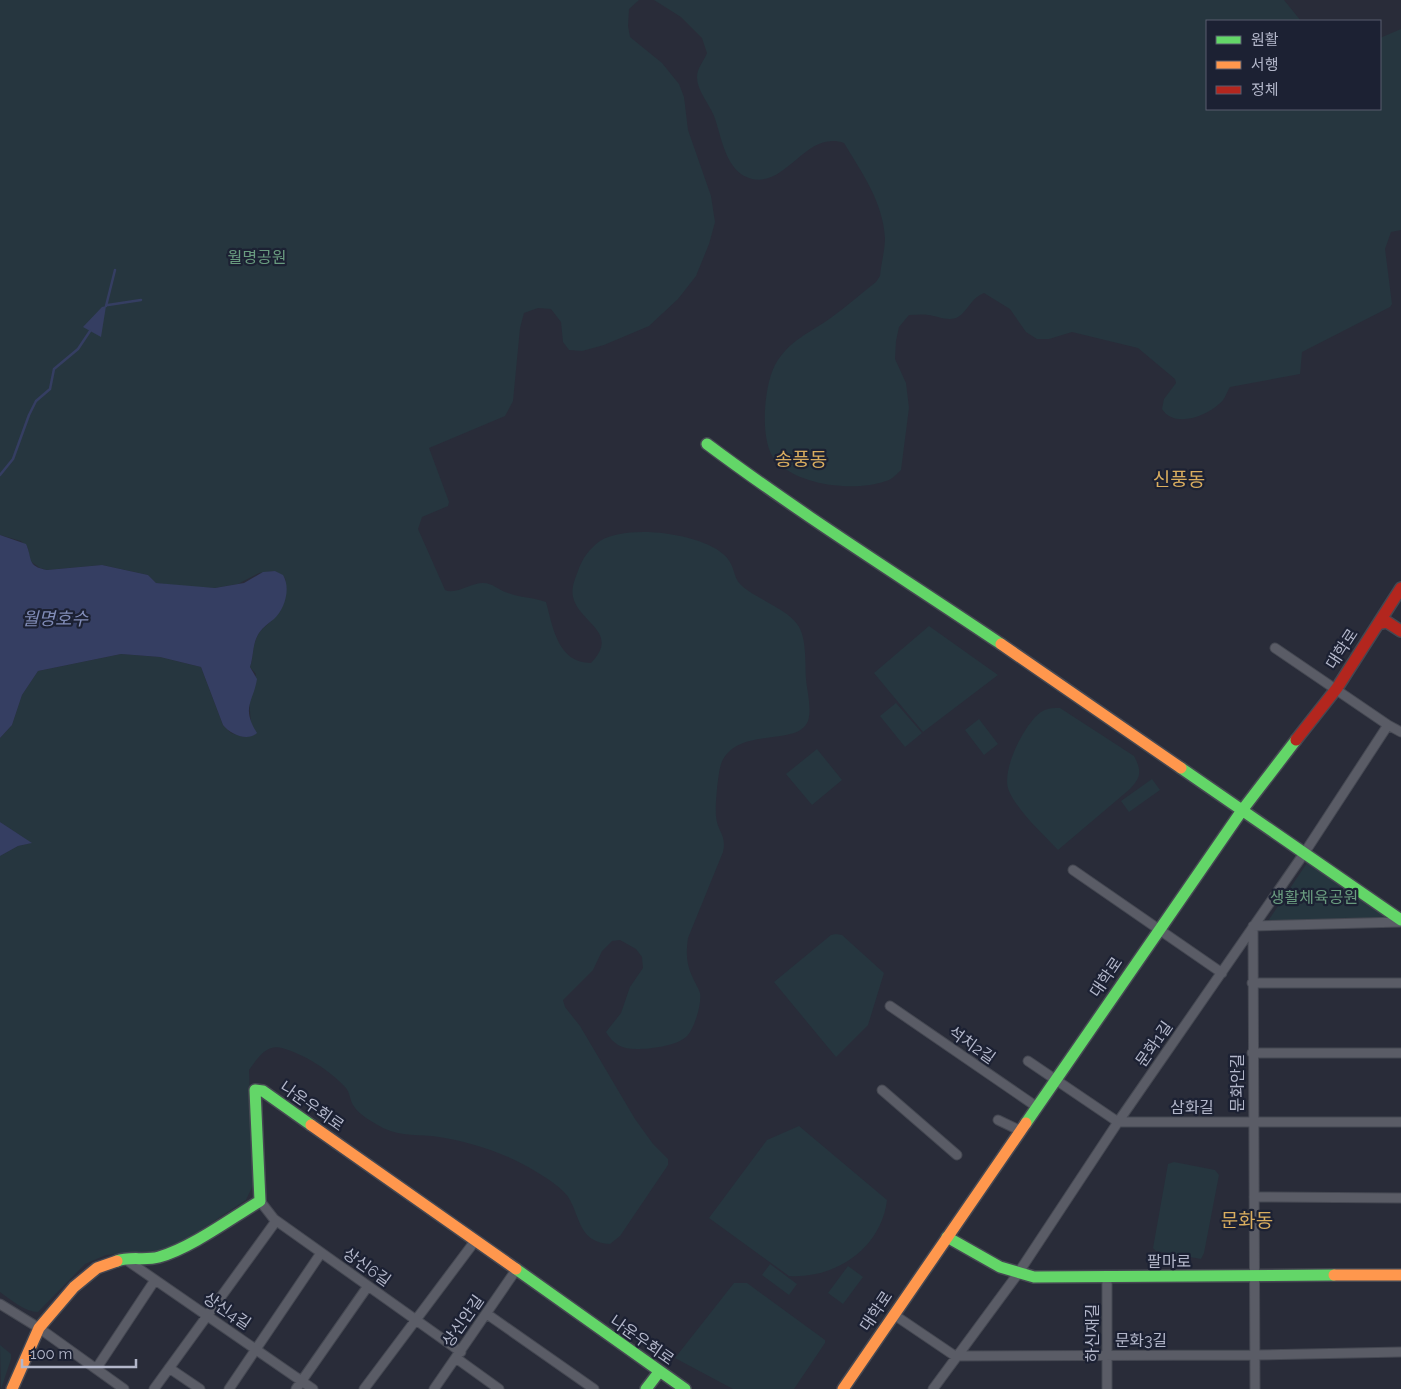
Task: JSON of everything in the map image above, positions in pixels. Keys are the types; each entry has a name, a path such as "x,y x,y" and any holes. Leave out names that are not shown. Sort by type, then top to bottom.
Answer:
{"street":[{"path":"707,444 776,496 851,543 1243,809 1401,921"},
{"name":"대학로","path":"843,1389 1243,809 1337,688 1401,588"},
{"path":"1378,624 1387,622 1401,631"},
{"path":"1275,648 1401,732"},
{"name":"문화1길","path":"933,1389 955,1356 1017,1275 1118,1122 1305,852 1388,725"},
{"path":"1073,870 1222,973"},
{"path":"1253,926 1401,921"},
{"name":"문화안길","path":"1253,926 1252,1123 1255,1389"},
{"path":"1252,983 1401,983"},
{"name":"석치2길","path":"890,1006 1037,1107"},
{"path":"1252,1053 1401,1054"},
{"path":"1028,1061 1118,1122"},
{"name":"나운우회로","path":"260,1201 255,1090 264,1092 685,1389"},
{"path":"882,1090 956,1155"},
{"path":"998,1120 1021,1131"},
{"name":"삼화길","path":"1118,1122 1401,1122"},
{"path":"1254,1197 1401,1198"},
{"path":"12,1389 39,1328 74,1287 97,1268 124,1258 156,1258 174,1252 260,1201"},
{"name":"상신6길","path":"260,1201 276,1221 414,1319 499,1389"},
{"path":"154,1389 276,1221"},
{"name":"팔마로","path":"947,1237 1017,1275 1034,1277 1401,1275"},
{"path":"364,1389 414,1319 475,1241"},
{"path":"228,1389 322,1253"},
{"name":"상신4길","path":"124,1258 313,1389"},
{"name":"상신안길","path":"434,1389 516,1270"},
{"name":"하신재길","path":"1107,1278 1107,1389"},
{"path":"96,1369 155,1280"},
{"path":"296,1389 368,1286"},
{"path":"0,1304 39,1328 124,1389"},
{"path":"487,1314 594,1389"},
{"path":"893,1314 955,1356"},
{"name":"문화3길","path":"955,1356 1254,1356 1401,1352"},
{"path":"168,1368 200,1389"},
{"path":"646,1389 659,1372"}],"green space":[{"name":"월명공원","path":"0,0 639,0 629,9 628,26 630,37 662,63 679,84 684,97 688,130 711,196 715,222 709,244 696,276 678,299 649,326 604,345 582,351 569,350 563,342 561,322 551,309 538,308 524,313 520,328 513,401 505,416 429,448 449,502 448,506 422,517 418,529 445,590 454,591 487,583 513,595 546,602 555,633 564,651 580,661 591,663 599,652 602,643 596,628 577,606 573,597 576,577 584,558 596,544 612,536 627,533 663,533 681,536 712,547 727,558 741,585 791,617 800,629 802,636 805,650 809,706 808,721 802,729 792,734 752,740 739,745 729,752 721,764 716,811 724,846 688,938 688,962 700,993 697,1016 689,1034 676,1043 632,1049 615,1043 606,1032 621,1013 630,987 643,968 642,957 636,949 620,940 612,941 602,951 593,970 563,1000 565,1007 580,1026 635,1119 653,1144 668,1159 668,1165 620,1236 610,1244 600,1242 587,1235 564,1191 535,1171 513,1159 476,1145 439,1137 397,1133 383,1128 359,1112 353,1105 346,1088 325,1069 299,1054 276,1047 263,1053 249,1070 253,1185 246,1200 187,1239 164,1250 106,1255 85,1264 38,1312 23,1308 0,1292 0,856 18,846 31,843 0,822 0,738 12,725 22,695 38,671 121,654 160,657 201,667 223,725 231,733 244,737 251,723 249,700 256,674 250,667 255,641 283,605 286,589 285,578 275,571 259,573 238,584 215,588 156,583 148,575 102,565 47,570 40,568 30,561 28,548 21,541 0,535"},
{"path":"654,0 1284,0 1300,20 1206,20 1206,110 1381,110 1381,38 1401,29 1401,230 1391,232 1385,249 1392,304 1390,307 1302,352 1300,374 1230,387 1223,400 1213,409 1198,416 1182,419 1167,415 1162,409 1164,399 1176,383 1175,379 1138,348 1072,332 1049,339 1037,339 1026,332 1010,309 984,293 954,319 926,315 909,315 899,327 895,359 906,383 909,408 901,470 894,477 873,484 843,486 812,481 798,476 785,469 775,460 767,440 765,413 771,374 781,356 793,343 832,317 876,282 880,276 885,243 880,212 870,188 844,143 831,141 819,144 776,175 764,179 752,179 736,169 726,153 714,116 701,92 698,82 698,71 707,53 702,38 681,17"},
{"path":"929,626 998,675 923,732 874,673"},
{"path":"896,703 922,733 905,747 880,716"},
{"path":"1050,708 1060,708 1134,756 1139,774 1130,789 1058,850 1031,822 1013,799 1007,782 1011,760 1028,726 1041,712"},
{"path":"979,719 998,744 984,755 965,730"},
{"path":"817,749 842,780 812,805 786,774"},
{"path":"1152,779 1160,790 1129,812 1121,801"},
{"name":"생활체육공원","path":"1307,863 1388,918 1388,921 1268,921"},
{"path":"831,935 842,935 884,973 868,1025 836,1057 774,982"},
{"path":"799,1126 887,1200 883,1217 876,1233 853,1258 823,1272 806,1276 789,1276 709,1218 767,1140"},
{"path":"1174,1162 1215,1170 1219,1175 1204,1253 1201,1259 1156,1251 1153,1248 1168,1164"},
{"path":"770,1264 797,1284 789,1295 762,1275"},
{"path":"848,1266 863,1277 843,1304 828,1293"},
{"path":"734,1283 747,1283 825,1340 825,1343 794,1389 733,1389 675,1358"},
{"path":"0,1345 11,1354 1,1389"}],"water":[{"path":"106,306 101,337 83,327 102,307"},
{"name":"월명호수","path":"0,535 26,544 33,564 47,570 102,565 148,575 156,583 215,588 244,583 263,572 275,571 283,575 287,586 284,604 278,615 259,633 254,645 250,667 257,679 249,711 252,724 257,733 248,737 239,736 223,725 201,667 160,657 121,654 38,671 22,695 12,725 0,738"},
{"path":"0,822 32,843 18,846 0,856"}],"waterway":[{"path":"106,306 115,270"},
{"path":"108,305 141,300"},
{"path":"0,475 13,459 36,401 50,389 54,369 78,349 90,331"}],"traffic: fast":[{"path":"707,444 816,521 1001,644"},
{"path":"1026,1123 1243,809 1296,740"},
{"path":"1181,768 1401,920"},
{"path":"117,1261 154,1258 171,1253 197,1240 260,1201 255,1090 263,1091 311,1125"},
{"path":"947,1237 1000,1267 1034,1277 1334,1275"},
{"path":"516,1269 685,1389"},
{"path":"646,1389 659,1372"}],"traffic: slow":[{"path":"1001,644 1181,768"},
{"path":"843,1389 1026,1123"},
{"path":"311,1125 516,1269"},
{"path":"12,1389 39,1328 74,1287 97,1268 117,1261"},
{"path":"1334,1275 1401,1275"}],"traffic: jam":[{"path":"1296,740 1337,688 1401,588"},
{"path":"1378,624 1387,622 1401,631"}],"district":[{"name":"송풍동","path":"801,459"},
{"name":"신풍동","path":"1179,479"},
{"name":"문화동","path":"1247,1220"}]}
